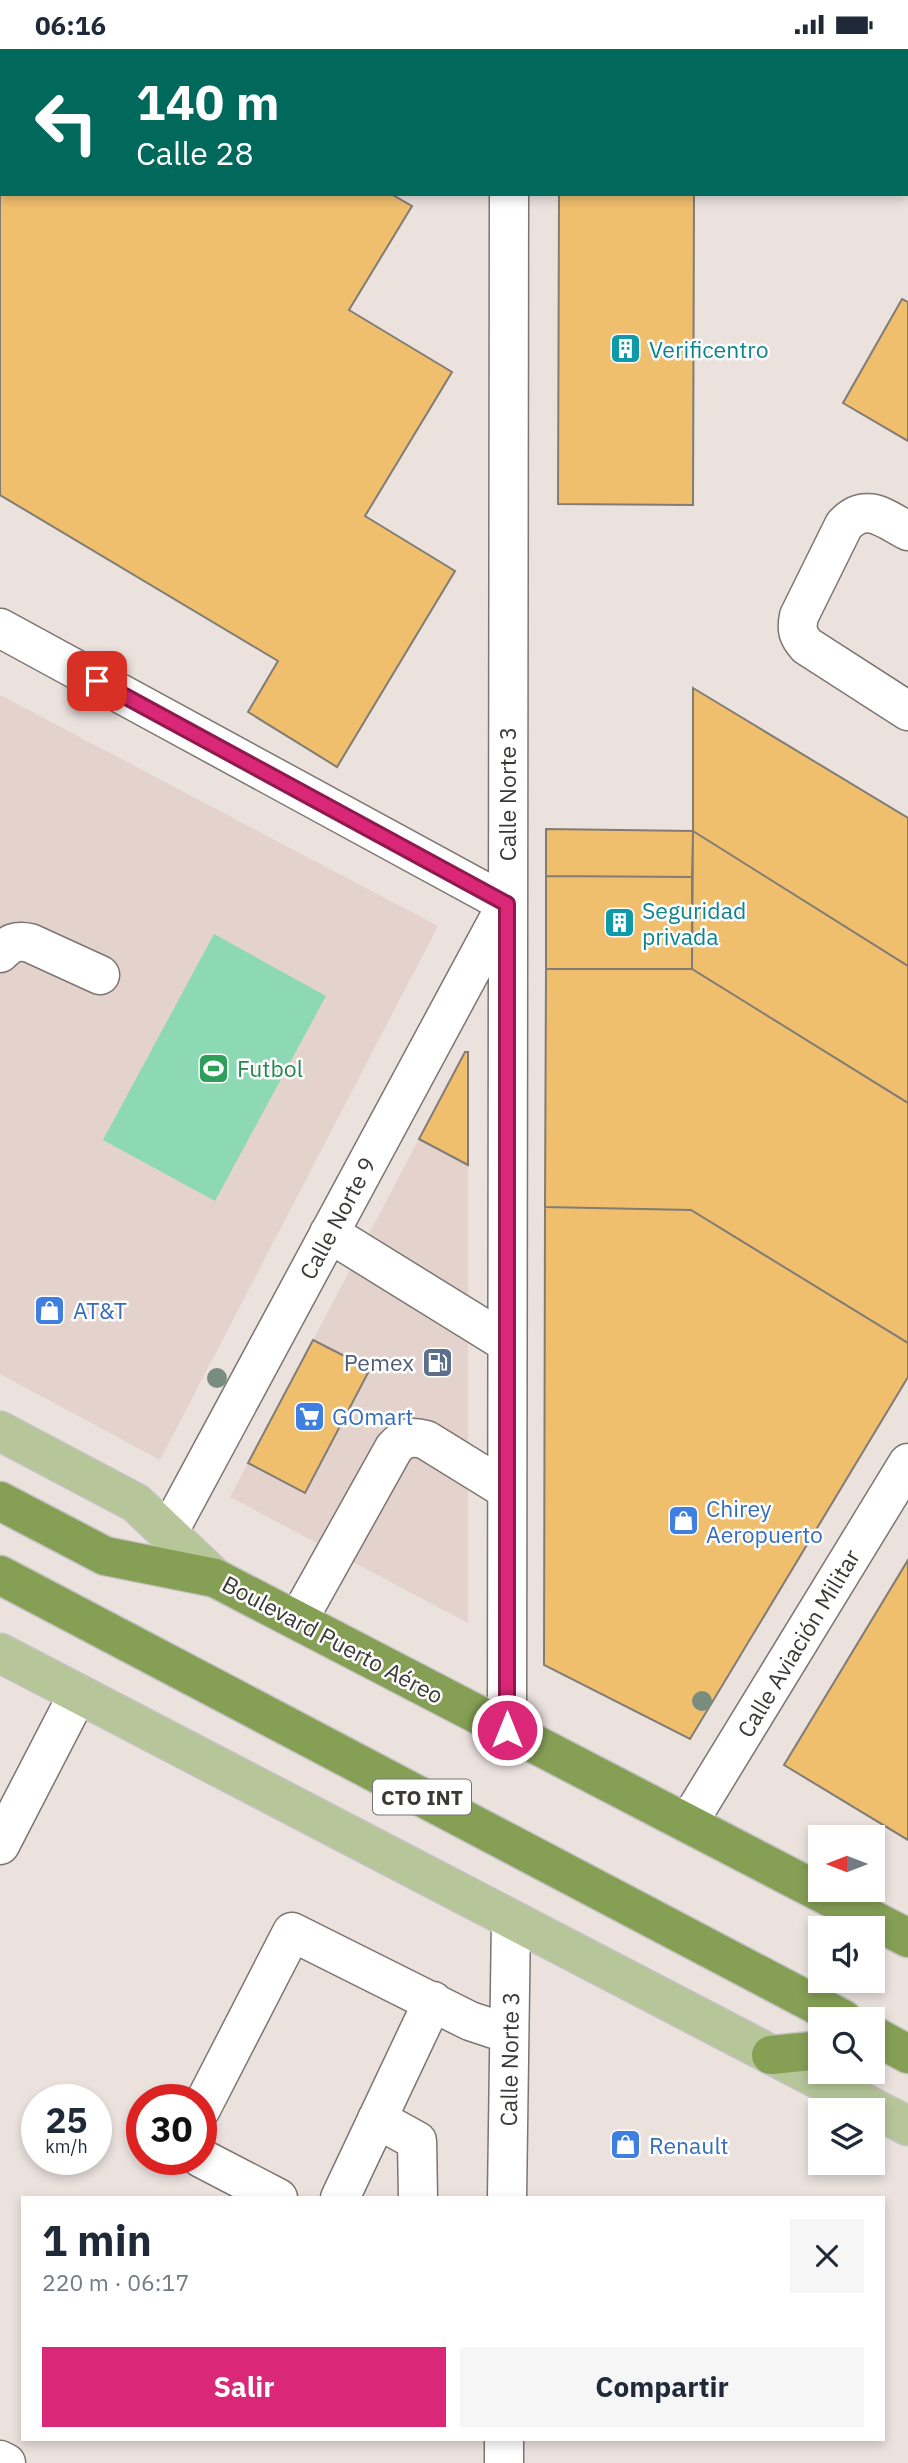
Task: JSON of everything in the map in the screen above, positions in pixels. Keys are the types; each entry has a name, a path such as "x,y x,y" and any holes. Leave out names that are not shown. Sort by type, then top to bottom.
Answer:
{"highway":[{"path":"0,1501 105,1556 215,1577"},
{"name":"CTO INT","path":"0,1576 820,2007"},
{"name":"Boulevard Puerto Aéreo","path":"215,1577 908,1938"},
{"path":"771,2055 808,2051"}],"main road":[{"name":"Boulevard Puerto Aéreo","path":"2,1430 136,1503 215,1577"},
{"name":"CTO INT","path":"0,1653 908,2126"}],"street":[{"name":"Calle Norte 3","path":"507,1730 509,196"},
{"path":"908,531 876,515 864,512 853,516 839,536 799,617 797,627 799,638 807,646 908,711"},
{"path":"0,628 507,904"},
{"name":"Calle Norte 9","path":"168,1533 507,904"},
{"path":"0,953 19,940 100,975"},
{"path":"329,1233 507,1343"},
{"path":"298,1620 394,1448 403,1439 414,1437 426,1440 507,1490"},
{"name":"Calle Aviación Militar","path":"688,1823 908,1463"},
{"path":"0,1845 78,1694"},
{"name":"Calle Norte 3","path":"507,2196 511,1920"},
{"path":"214,2084 292,1932 470,2021 509,2034"},
{"path":"341,2196 433,2001"},
{"path":"377,2119 417,2141 418,2196"},
{"path":"217,2166 274,2196"},
{"path":"503,2463 504,2441"},
{"path":"0,2460 6,2463"}],"shaded area":[{"path":"0,695 438,926 160,1460 0,1374"},
{"path":"465,1052 468,1052 468,1623 230,1497"}],"green space":[{"name":"Futbol","path":"214,934 326,996 215,1201 103,1140"}],"building":[{"path":"0,196 394,196 412,206 349,310 452,372 365,516 455,571 337,767 248,712 278,661 0,495"},
{"name":"Verificentro","path":"559,196 694,196 693,505 558,504"},
{"path":"902,299 908,302 908,441 843,403"},
{"path":"693,688 908,818 908,966 693,831"},
{"path":"546,829 693,831 692,877 546,876"},
{"path":"693,831 908,966 908,1103 692,969"},
{"name":"Seguridad privada","path":"546,876 692,877 692,969 546,969"},
{"path":"546,969 692,969 908,1103 908,1343 691,1210 545,1207"},
{"path":"465,1052 468,1052 468,1165 419,1139"},
{"name":"Chirey Aeropuerto","path":"545,1207 691,1210 908,1343 908,1377 690,1739 544,1665"},
{"name":"GOmart","path":"313,1340 370,1369 305,1493 248,1463"},
{"path":"908,1560 908,1840 784,1765"}],"place":[{"name":"Verificentro","path":"626,349"},
{"name":"Seguridad privada","path":"619,923"},
{"name":"Futbol","path":"214,1068"},
{"name":"AT&T","path":"50,1310"},
{"name":"Pemex","path":"437,1362"},
{"name":"GOmart","path":"309,1416"},
{"name":"Chirey Aeropuerto","path":"683,1521"},
{"name":"Renault","path":"626,2145"}],"route":[{"path":"97,681 507,904 507,1730"}]}
